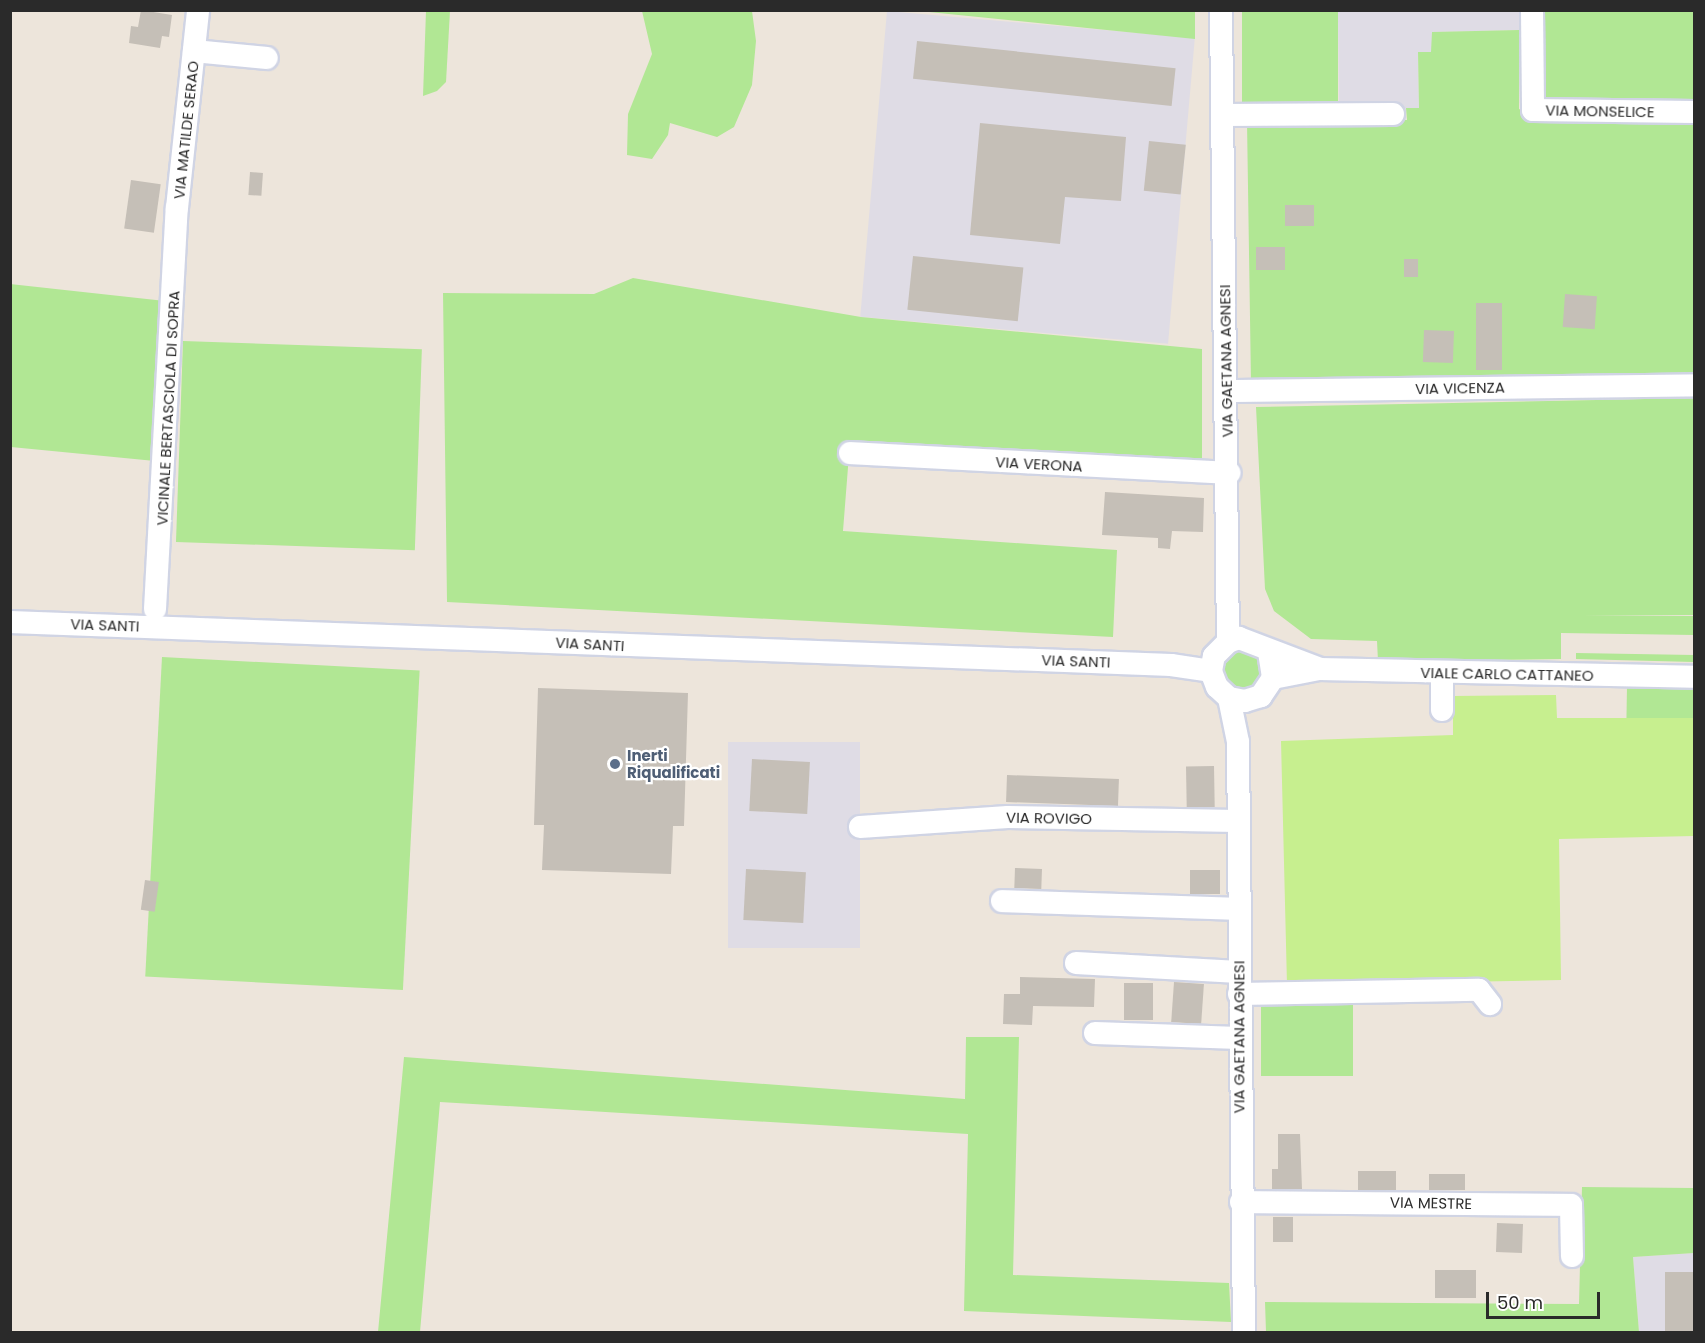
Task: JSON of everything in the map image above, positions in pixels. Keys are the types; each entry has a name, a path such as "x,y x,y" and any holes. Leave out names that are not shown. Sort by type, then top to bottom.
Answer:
{"street":[{"name":"VIA MATILDE SERAO","path":"177,208 198,10"},
{"name":"VIA GAETANA AGNESI","path":"1218,656 1231,607 1221,10"},
{"name":"VIA MONSELICE","path":"1532,10 1533,110 1695,112"},
{"name":"VIA MATILDE SERAO","path":"194,51 267,58"},
{"path":"1222,115 1393,114"},
{"name":"VICINALE BERTASCIOLA DI SOPRA","path":"155,609 177,208"},
{"name":"VIA VICENZA","path":"1226,391 1695,385"},
{"name":"VIA VERONA","path":"850,453 1229,473"},
{"path":"1231,607 1251,639 1269,652 1267,687 1245,701 1229,698 1217,687 1218,656 1251,639"},
{"name":"VIA SANTI","path":"10,622 1170,665 1218,656"},
{"name":"VIALE CARLO CATTANEO","path":"1269,652 1319,669 1695,677"},
{"name":"VIALE CARLO CATTANEO","path":"1267,687 1319,669"},
{"path":"1442,673 1443,710"},
{"name":"VIA GAETANA AGNESI","path":"1238,742 1267,687"},
{"name":"VIA GAETANA AGNESI","path":"1229,698 1238,742 1239,1038 1244,1332"},
{"name":"VIA ROVIGO","path":"860,827 1008,817 1237,821"},
{"path":"1002,901 1238,909"},
{"path":"1076,963 1239,983 1479,990 1490,1004"},
{"path":"1095,1033 1239,1038"},
{"name":"VIA MESTRE","path":"1241,1202 1571,1205 1572,1256"}],"shaded area":[{"path":"887,11 1195,38 1168,344 860,317"},
{"path":"1338,11 1519,11 1519,30 1432,32 1432,52 1418,53 1419,108 1339,109"},
{"path":"728,742 860,742 860,948 728,948"},
{"path":"1694,1253 1694,1332 1639,1332 1633,1257"}],"green space":[{"path":"426,11 450,11 446,82 437,91 423,96"},
{"path":"642,11 752,11 756,41 752,85 734,127 717,137 670,123 668,135 652,159 627,155 628,114 652,54"},
{"path":"919,11 1195,11 1195,39"},
{"path":"1242,11 1338,11 1338,107 1242,107"},
{"path":"1540,11 1694,11 1694,376 1251,383 1247,122 1407,120 1406,108 1419,108 1418,52 1431,52 1432,32 1519,30 1519,109 1532,115"},
{"path":"633,278 861,317 1202,349 1202,460 1126,461 850,442 843,531 1117,550 1113,637 447,602 443,293 594,294"},
{"path":"10,284 165,301 155,461 11,447"},
{"path":"183,341 422,349 415,550 176,542"},
{"path":"1694,398 1694,615 1583,615 1694,616 1694,635 1561,633 1561,659 1378,661 1377,641 1311,639 1274,611 1265,589 1256,407"},
{"path":"1244,649 1252,650 1258,655 1263,661 1263,677 1258,683 1252,688 1244,689 1236,688 1230,683 1225,677 1224,669 1225,661 1230,655 1236,650"},
{"path":"1576,653 1694,655 1694,662 1576,659"},
{"path":"162,657 420,671 403,990 145,977"},
{"path":"1627,687 1694,688 1693,719 1626,718"},
{"path":"1556,695 1557,718 1694,718 1694,836 1559,839 1561,980 1287,985 1281,741 1453,735 1453,696"},
{"path":"1261,1005 1353,1005 1353,1076 1261,1076"},
{"path":"966,1037 1019,1037 1013,1275 1229,1283 1231,1322 964,1311 968,1134 440,1102 420,1332 378,1332 404,1057 965,1099"},
{"path":"1582,1187 1694,1188 1694,1253 1633,1257 1639,1332 1266,1332 1265,1302 1579,1304"}],"building":[{"path":"141,10 172,15 169,37 162,36 160,48 129,43 131,26 138,27"},
{"path":"917,41 1176,68 1172,106 913,79"},
{"path":"980,123 1126,137 1121,201 1065,197 1060,244 970,235"},
{"path":"1149,141 1186,145 1181,195 1144,191"},
{"path":"250,172 263,173 261,196 248,195"},
{"path":"131,180 161,184 154,233 124,229"},
{"path":"1285,205 1314,205 1314,226 1285,226"},
{"path":"1256,247 1285,247 1285,270 1256,270"},
{"path":"913,256 1023,268 1018,321 907,310"},
{"path":"1404,259 1418,259 1418,277 1404,277"},
{"path":"1565,294 1597,296 1595,329 1563,327"},
{"path":"1476,303 1502,303 1502,370 1476,370"},
{"path":"1424,330 1454,331 1453,363 1423,362"},
{"path":"1105,492 1204,498 1203,532 1172,531 1170,549 1158,548 1158,538 1102,535"},
{"path":"538,688 688,693 684,826 673,826 671,874 542,870 544,825 534,825"},
{"path":"752,759 810,762 807,814 749,811"},
{"path":"1186,766 1214,766 1215,807 1187,807"},
{"path":"1007,775 1119,779 1118,806 1006,802"},
{"path":"1015,868 1042,869 1041,889 1014,888"},
{"path":"746,869 806,872 803,923 743,920"},
{"path":"1190,870 1220,870 1220,894 1190,894"},
{"path":"145,880 159,882 155,912 141,910"},
{"path":"1020,977 1095,979 1094,1007 1033,1006 1032,1025 1003,1024 1004,994 1020,994"},
{"path":"1174,982 1204,984 1201,1024 1171,1022"},
{"path":"1124,983 1153,983 1153,1020 1124,1020"},
{"path":"1278,1134 1300,1134 1302,1189 1272,1189 1272,1169 1278,1169"},
{"path":"1358,1171 1396,1171 1396,1190 1358,1190"},
{"path":"1429,1174 1465,1174 1465,1190 1429,1190"},
{"path":"1273,1217 1293,1217 1293,1242 1273,1242"},
{"path":"1497,1223 1523,1224 1522,1253 1496,1252"},
{"path":"1435,1270 1476,1270 1476,1298 1435,1298"},
{"path":"1665,1272 1694,1272 1694,1332 1665,1332"}],"place":[{"name":"Inerti Riqualificati","path":"615,764"}]}
